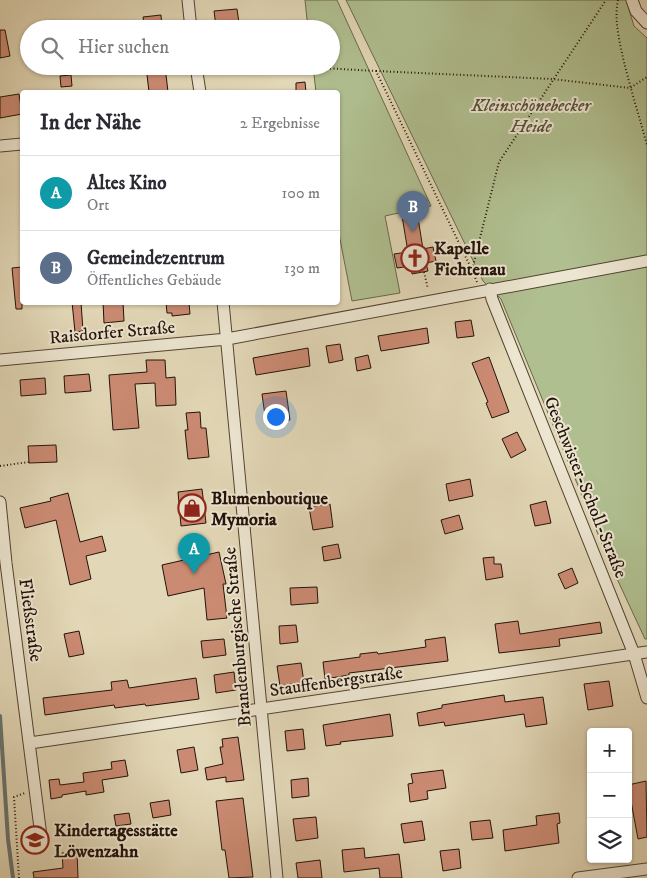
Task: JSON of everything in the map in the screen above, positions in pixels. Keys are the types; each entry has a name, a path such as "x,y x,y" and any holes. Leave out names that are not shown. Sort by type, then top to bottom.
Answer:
{"street":[{"path":"188,0 191,20"},
{"path":"632,0 636,11 647,23"},
{"path":"197,75 200,90"},
{"path":"0,146 20,144"},
{"name":"Raisdorfer Straße","path":"0,360 227,339 647,261"},
{"name":"Geschwister-Scholl-Straße","path":"485,290 492,300 634,654 647,698"},
{"name":"Brandenburgische Straße","path":"223,305 277,878"},
{"name":"Fließstraße","path":"0,502 41,836"},
{"name":"Stauffenbergstraße","path":"30,744 647,652"},
{"path":"578,878 647,869"}],"path":[{"path":"472,270 499,162 552,79 606,0"},
{"path":"618,0 616,7 617,30 630,88 647,144"},
{"path":"340,69 552,79 630,88 647,77"},
{"path":"376,71 472,270 485,290"},
{"path":"424,272 430,301"},
{"path":"0,466 29,462"},
{"path":"19,878 14,797 36,787"}],"green space":[{"path":"305,0 337,0 431,206 385,216 400,293 352,301 340,239 340,90 316,90 314,75 340,75 340,20 307,20"},
{"name":"Kleinschönebecker Heide","path":"346,0 626,0 634,26 647,38 647,639 645,639 612,568 501,299 483,281"}],"building":[{"path":"237,9 239,20 215,20 214,11"},
{"path":"161,15 161,20 144,20 143,17"},
{"path":"0,30 5,30 10,56 0,58"},
{"path":"71,75 72,86 61,87 60,76"},
{"path":"147,75 166,75 168,90 149,90"},
{"path":"305,82 306,90 296,90 296,83"},
{"path":"19,94 20,114 0,118 0,97"},
{"path":"417,212 423,249 433,247 436,261 426,263 428,271 412,274 411,266 397,268 394,254 408,252 402,216"},
{"path":"20,267 20,305 22,305 22,309 16,309 12,268"},
{"path":"72,305 81,305 83,331 75,332"},
{"path":"103,305 123,305 124,321 104,323"},
{"path":"166,305 189,305 190,314 172,316 172,313 167,313"},
{"path":"471,320 474,336 457,338 455,322"},
{"path":"427,328 429,343 381,351 378,336"},
{"path":"340,344 343,360 329,363 326,346"},
{"path":"308,348 310,366 256,375 253,358"},
{"path":"368,355 371,368 357,371 355,358"},
{"path":"489,357 509,412 492,418 486,403 488,402 472,363"},
{"path":"146,360 165,360 166,378 175,377 176,405 156,406 155,383 135,384 139,428 113,430 109,375 147,372"},
{"path":"89,374 91,391 65,393 64,376"},
{"path":"45,378 46,394 21,396 20,380"},
{"path":"286,391 290,420 266,423 262,394"},
{"path":"200,412 201,428 206,428 209,457 188,459 185,430 188,430 186,413"},
{"path":"517,432 526,450 511,458 502,439"},
{"path":"56,445 57,462 29,463 28,446"},
{"path":"470,479 473,496 449,501 446,484"},
{"name":"Blumenboutique Mymoria","path":"202,489 206,523 181,526 178,492"},
{"path":"68,493 80,542 102,536 106,551 86,556 91,579 70,585 56,520 25,528 20,508 51,501 50,498"},
{"path":"546,501 551,523 535,526 530,505"},
{"path":"330,504 333,527 313,530 309,507"},
{"path":"459,515 463,529 445,534 441,520"},
{"path":"338,544 341,558 324,561 322,547"},
{"path":"219,552 226,584 223,584 227,618 207,620 204,588 168,596 162,565"},
{"path":"494,557 494,564 501,564 503,577 486,580 483,558"},
{"path":"572,568 578,583 565,589 558,574"},
{"path":"317,587 318,603 291,605 290,588"},
{"path":"518,621 520,634 600,622 602,633 559,639 560,646 499,653 495,624"},
{"path":"296,625 298,642 280,644 279,626"},
{"path":"79,631 84,654 69,657 64,634"},
{"path":"445,637 448,661 349,673 349,675 325,679 323,662 360,657 360,654 377,652 378,654 426,647 425,640"},
{"path":"224,639 226,655 203,658 201,641"},
{"path":"301,663 304,682 280,686 277,666"},
{"path":"234,672 236,690 216,693 214,675"},
{"path":"196,678 199,699 146,706 145,704 115,708 114,705 45,715 43,698 112,690 111,682 127,680 129,688"},
{"path":"609,681 613,706 588,710 584,684"},
{"path":"504,695 505,702 543,697 547,724 526,727 524,714 445,726 444,722 419,726 417,713 442,708 442,705"},
{"path":"390,714 393,736 340,742 341,744 326,746 323,725"},
{"path":"303,729 305,749 287,751 285,731"},
{"path":"238,737 244,780 226,782 226,777 207,780 205,768 223,764 220,747 223,747 222,739"},
{"path":"194,747 198,770 181,773 177,750"},
{"path":"125,760 128,776 102,780 104,792 86,795 86,791 51,799 49,780 59,779 60,785 84,782 83,773 112,769 111,762"},
{"path":"443,770 446,788 427,791 428,799 410,802 408,784 413,783 411,774"},
{"path":"308,778 309,796 292,798 291,780"},
{"path":"646,781 647,837 638,839 632,807 632,784"},
{"path":"243,798 253,877 229,878 225,850 222,850 216,801"},
{"path":"169,800 171,815 153,818 150,803"},
{"path":"129,813 131,824 116,826 114,815"},
{"path":"559,813 560,823 557,824 559,843 505,851 503,830 537,825 536,816"},
{"path":"316,817 318,838 296,841 293,819"},
{"path":"490,820 493,838 472,840 470,822"},
{"path":"422,821 425,840 404,843 401,824"},
{"path":"364,848 365,858 399,854 402,878 380,878 379,868 344,872 342,850"},
{"path":"459,849 461,868 443,871 440,851"},
{"path":"77,851 78,878 34,878 33,872 63,868 62,853"},
{"path":"320,860 322,878 298,878 296,863"}],"waterway":[{"path":"0,716 8,839 13,878"}],"place":[{"name":"Gemeindezentrum","path":"413,232"},
{"name":"Kapelle Fichtenau","path":"415,258"},
{"name":"Blumenboutique Mymoria","path":"192,508"},
{"name":"Altes Kino","path":"194,574"},
{"name":"Kindertagesstätte Löwenzahn","path":"35,840"}]}
